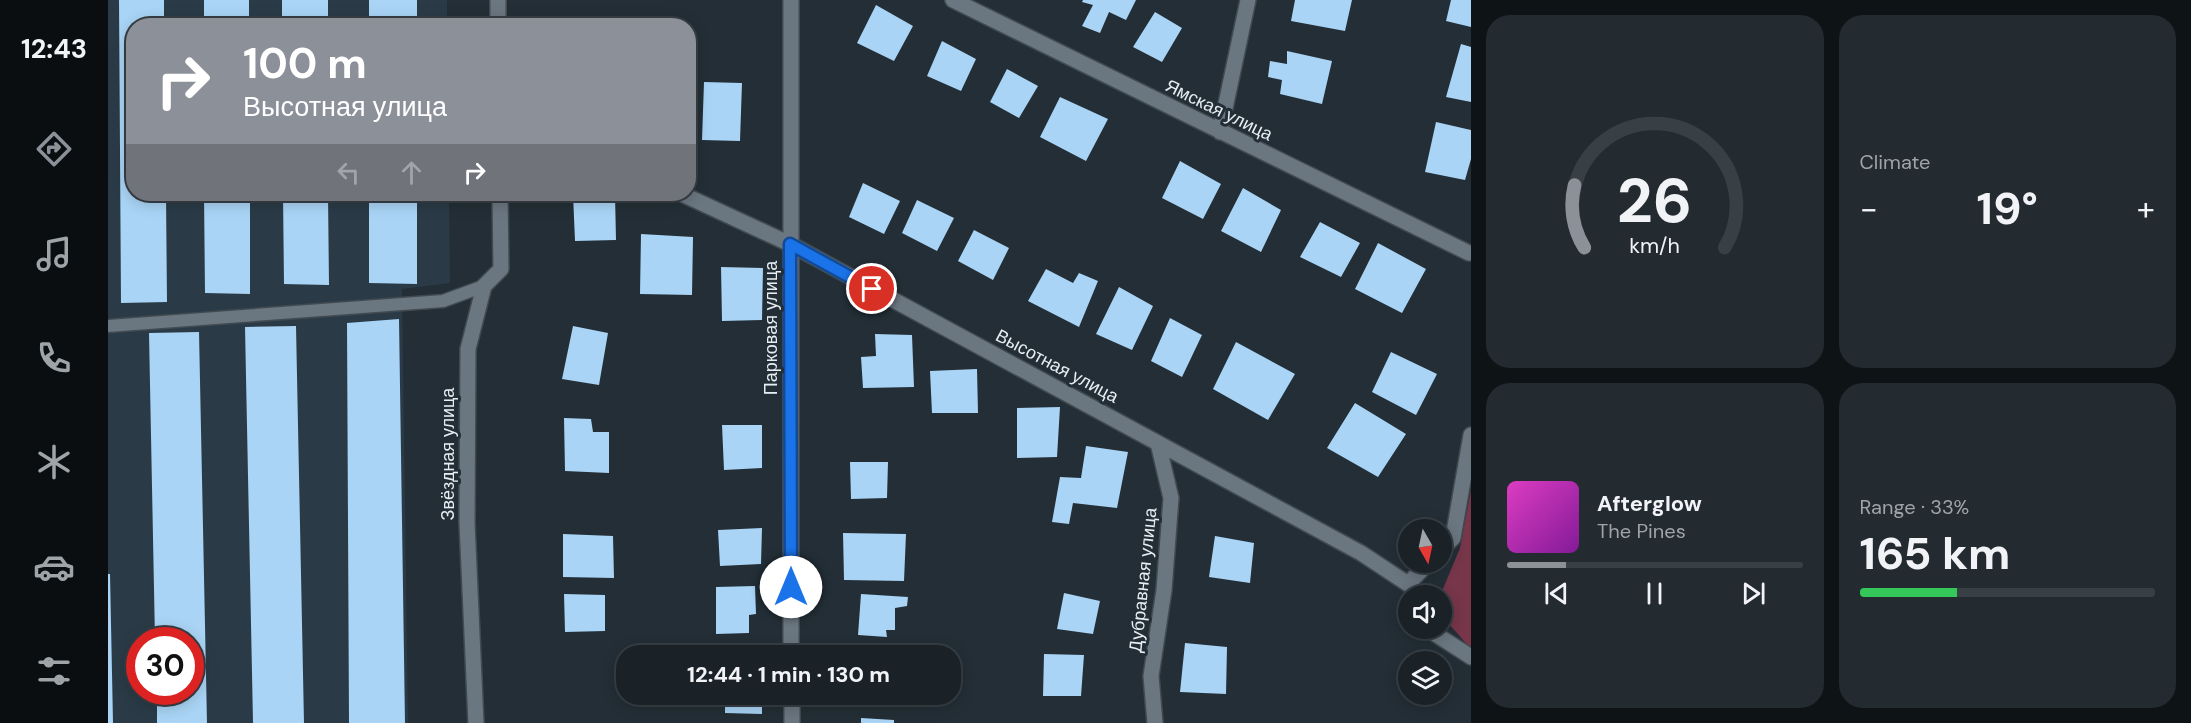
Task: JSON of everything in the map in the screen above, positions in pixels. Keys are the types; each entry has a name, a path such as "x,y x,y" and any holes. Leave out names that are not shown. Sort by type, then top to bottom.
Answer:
{"street":[{"path":"498,0 498,18"},
{"name":"Парковая улица","path":"791,0 791,645"},
{"name":"Ямская улица","path":"953,0 1470,254"},
{"path":"1220,132 1248,0"},
{"name":"Высотная улица","path":"696,200 790,244 1361,553 1403,585"},
{"name":"Звёздная улица","path":"476,723 467,523 468,349 484,286 501,269 500,201"},
{"path":"1452,539 1471,435"},
{"name":"Дубравная улица","path":"1155,723 1151,676 1164,590 1171,498 1158,443"},
{"path":"1443,639 1471,657"},
{"path":"792,705 792,723"}],"lane":[{"path":"108,326 443,301 484,286"}],"shaded area":[{"path":"108,0 447,0 447,18 126,18 126,201 449,201 450,283 402,289 408,723 108,723"},
{"path":"1471,490 1471,649 1452,627 1452,585 1445,585 1450,573 1452,573 1460,548"}],"building":[{"path":"119,0 164,0 164,18 126,18 126,201 166,201 167,302 121,303"},
{"path":"204,0 249,0 249,18 204,18"},
{"path":"282,0 328,0 328,18 282,18"},
{"path":"369,0 417,0 417,18 369,18"},
{"path":"1083,0 1136,0 1126,20 1109,12 1100,33 1082,26 1093,5 1082,2"},
{"path":"1295,0 1352,0 1345,31 1291,21"},
{"path":"1451,0 1471,0 1471,27 1446,21"},
{"path":"876,5 913,26 894,61 857,43"},
{"path":"1155,12 1182,28 1162,62 1133,47"},
{"path":"942,41 976,59 961,91 927,76"},
{"path":"1461,44 1471,47 1471,102 1446,97"},
{"path":"1287,51 1332,61 1322,104 1280,94 1282,80 1268,77 1270,61 1287,64"},
{"path":"1007,69 1038,86 1019,118 990,102"},
{"path":"704,82 742,83 740,141 702,140"},
{"path":"1060,97 1108,119 1086,161 1040,137"},
{"path":"1436,122 1471,130 1471,159 1465,180 1425,172"},
{"path":"1180,161 1221,184 1203,219 1162,198"},
{"path":"863,183 900,201 884,234 849,217"},
{"path":"1243,188 1281,210 1261,252 1221,231"},
{"path":"917,200 954,218 937,251 902,233"},
{"path":"204,201 250,201 250,294 205,293"},
{"path":"283,201 328,201 329,285 284,284"},
{"path":"369,201 417,201 417,284 369,283"},
{"path":"573,201 615,201 616,240 575,241"},
{"path":"1320,222 1360,243 1341,277 1300,257"},
{"path":"974,230 1009,248 993,280 958,261"},
{"path":"641,234 693,237 692,295 640,294"},
{"path":"1378,243 1426,269 1402,313 1355,289"},
{"path":"721,267 763,268 762,320 722,321"},
{"path":"1046,269 1073,283 1079,273 1098,281 1079,327 1028,301"},
{"path":"1119,287 1153,306 1132,350 1096,334"},
{"path":"1170,318 1202,335 1182,377 1151,361"},
{"path":"399,319 405,723 349,723 347,323"},
{"path":"296,326 304,723 253,723 245,327"},
{"path":"573,326 608,333 599,385 562,379"},
{"path":"199,332 207,723 157,723 157,705 204,705 204,627 155,627 149,333"},
{"path":"875,334 912,335 914,387 863,388 861,357 876,356"},
{"path":"1236,342 1295,374 1268,420 1213,389"},
{"path":"1391,352 1437,374 1416,415 1372,392"},
{"path":"977,369 978,413 932,413 930,371"},
{"path":"1355,403 1406,434 1378,477 1327,448"},
{"path":"1060,407 1057,457 1017,458 1017,408"},
{"path":"564,418 591,419 593,432 609,432 609,473 565,471"},
{"path":"722,425 762,425 762,468 724,470"},
{"path":"1086,446 1128,452 1117,508 1073,503 1069,524 1052,522 1060,477 1081,478"},
{"path":"850,462 888,462 887,498 851,499"},
{"path":"762,528 761,564 720,566 718,530"},
{"path":"843,533 906,534 904,581 844,580"},
{"path":"563,534 613,536 614,578 563,577"},
{"path":"1215,536 1254,543 1250,583 1209,577"},
{"path":"108,574 110,574 113,723 108,723"},
{"path":"755,586 756,614 749,615 749,633 716,634 716,587"},
{"path":"1064,593 1100,601 1093,634 1057,629"},
{"path":"564,594 605,595 605,631 565,632"},
{"path":"861,594 908,597 907,606 895,608 895,630 886,630 887,637 858,635"},
{"path":"1185,643 1227,647 1226,694 1180,692"},
{"path":"1044,654 1084,655 1081,696 1043,696"},
{"path":"725,705 762,705 762,714 725,713"},
{"path":"861,718 894,720 894,723 861,723"}],"route":[{"path":"791,587 790,244 872,289"}]}
